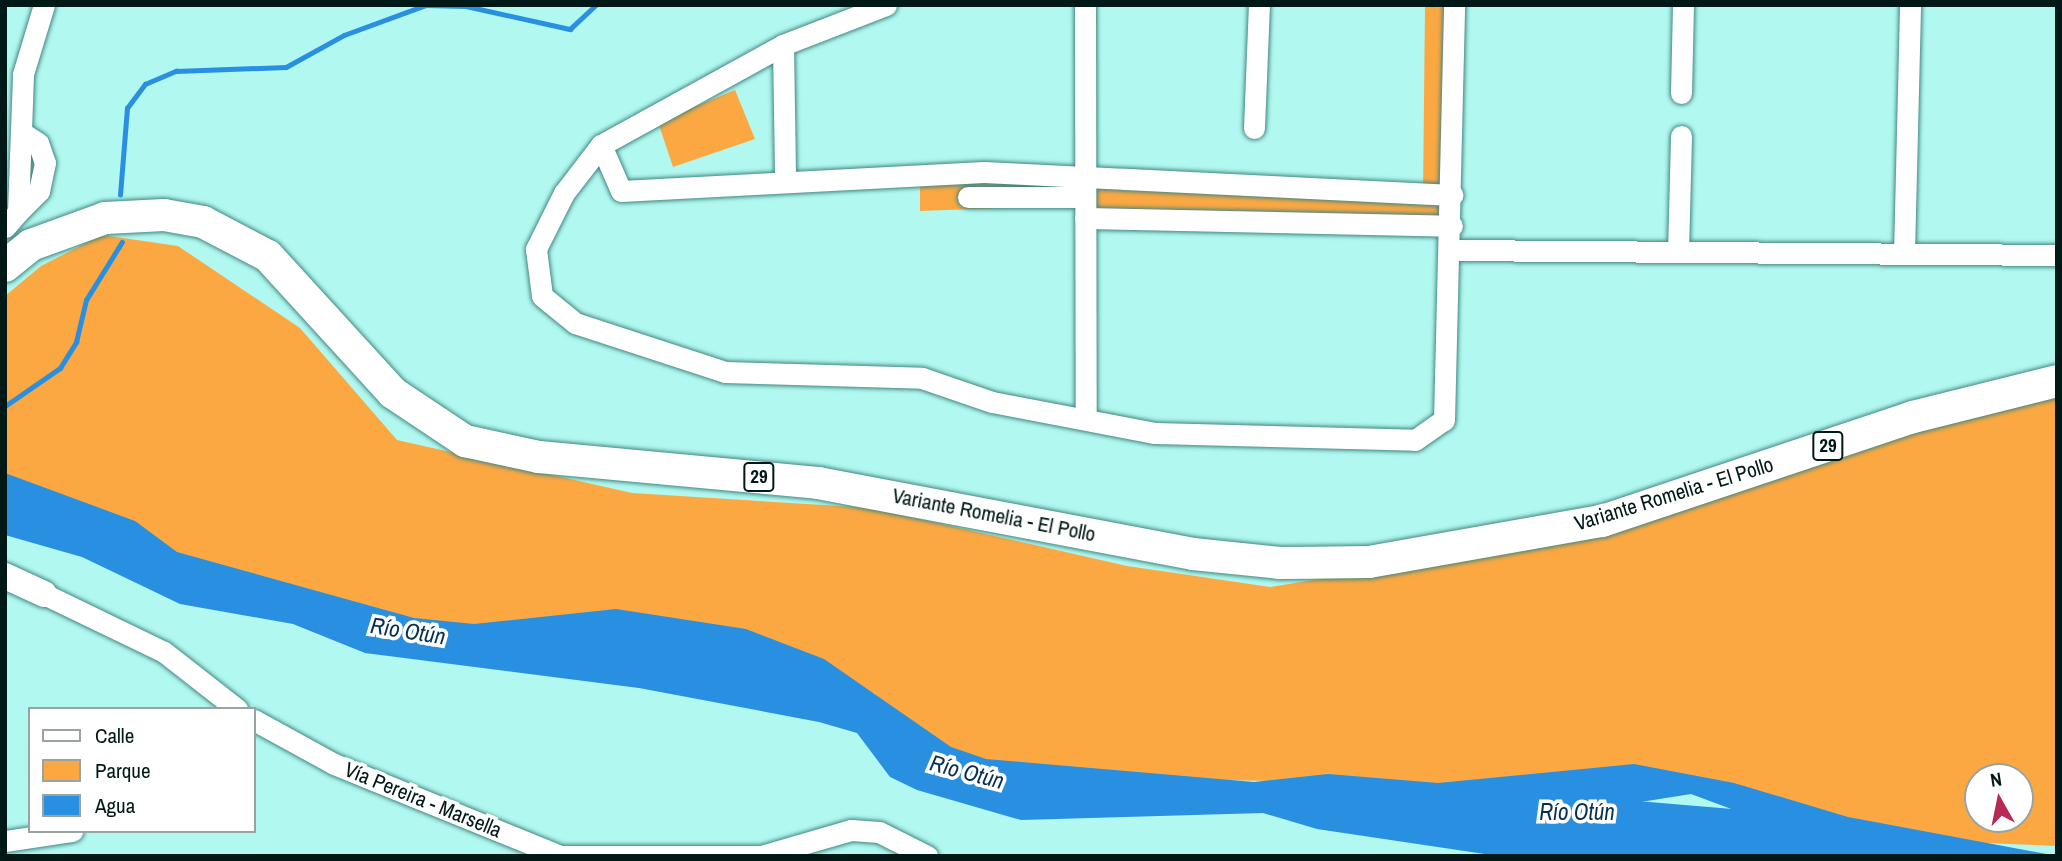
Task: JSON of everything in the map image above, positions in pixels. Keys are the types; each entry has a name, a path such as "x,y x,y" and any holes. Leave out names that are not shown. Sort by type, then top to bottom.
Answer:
{"highway":[{"name":"Variante Romelia - El Pollo","path":"7,262 52,235 105,218 164,215 203,222 268,256 393,393 465,441 539,457 878,492 1253,562 1369,562 1602,521 1913,417 2057,381"}],"main road":[{"path":"5,576 44,594"},
{"path":"5,598 44,594"}],"street":[{"path":"12,220 24,134 23,74 44,5"},
{"path":"886,5 783,45 601,145 564,193 536,249 542,296 575,324 725,372 922,377 992,401 1155,433 1415,440 1431,432 1444,420 1452,226 1454,5"},
{"path":"1085,5 1086,418"},
{"path":"1254,128 1259,5"},
{"path":"1681,93 1683,5"},
{"path":"1904,254 1910,5"},
{"path":"783,45 785,178"},
{"path":"1678,252 1681,136"},
{"path":"601,145 621,191 715,191 785,178 984,172 1085,197 1452,226"},
{"path":"968,197 1452,195"},
{"path":"1451,250 2057,255"},
{"path":"44,594 164,652 234,707"},
{"name":"Vía Pereira - Marsella","path":"256,721 334,764 561,856 761,856 851,830 879,832 927,856"},
{"path":"5,841 59,833"}],"green space":[{"path":"1425,5 1454,5 1452,226 1085,218 1085,205 920,211 920,175 1423,195"},
{"path":"735,90 755,139 673,167 658,122"},
{"path":"102,235 178,246 300,328 397,440 632,493 871,508 1127,566 1270,587 1495,551 2057,388 2057,846 1985,843 1622,779 1517,786 1223,780 1120,785 932,755 874,693 421,636 234,587 5,500 5,296 41,266"}],"water":[{"name":"Río Otún","path":"5,473 135,521 177,552 414,618 474,624 616,609 746,629 824,659 951,747 986,759 1254,782 1328,774 1438,783 1634,764 1734,783 1848,817 2057,856 1498,856 1317,829 1263,813 1021,820 917,790 890,777 857,733 819,722 639,688 365,653 293,624 180,604 82,557 5,535","holes":["1691,794 1734,810 1742,821 1670,828 1624,818 1628,804"]}],"waterway":[{"path":"120,195 127,108 145,84 176,71 286,67 344,35 426,5 466,6 570,29 596,5"},
{"path":"5,406 60,368 76,342 86,300 122,242"},
{"name":"Río Otún","path":"1588,811 1780,827"}]}
